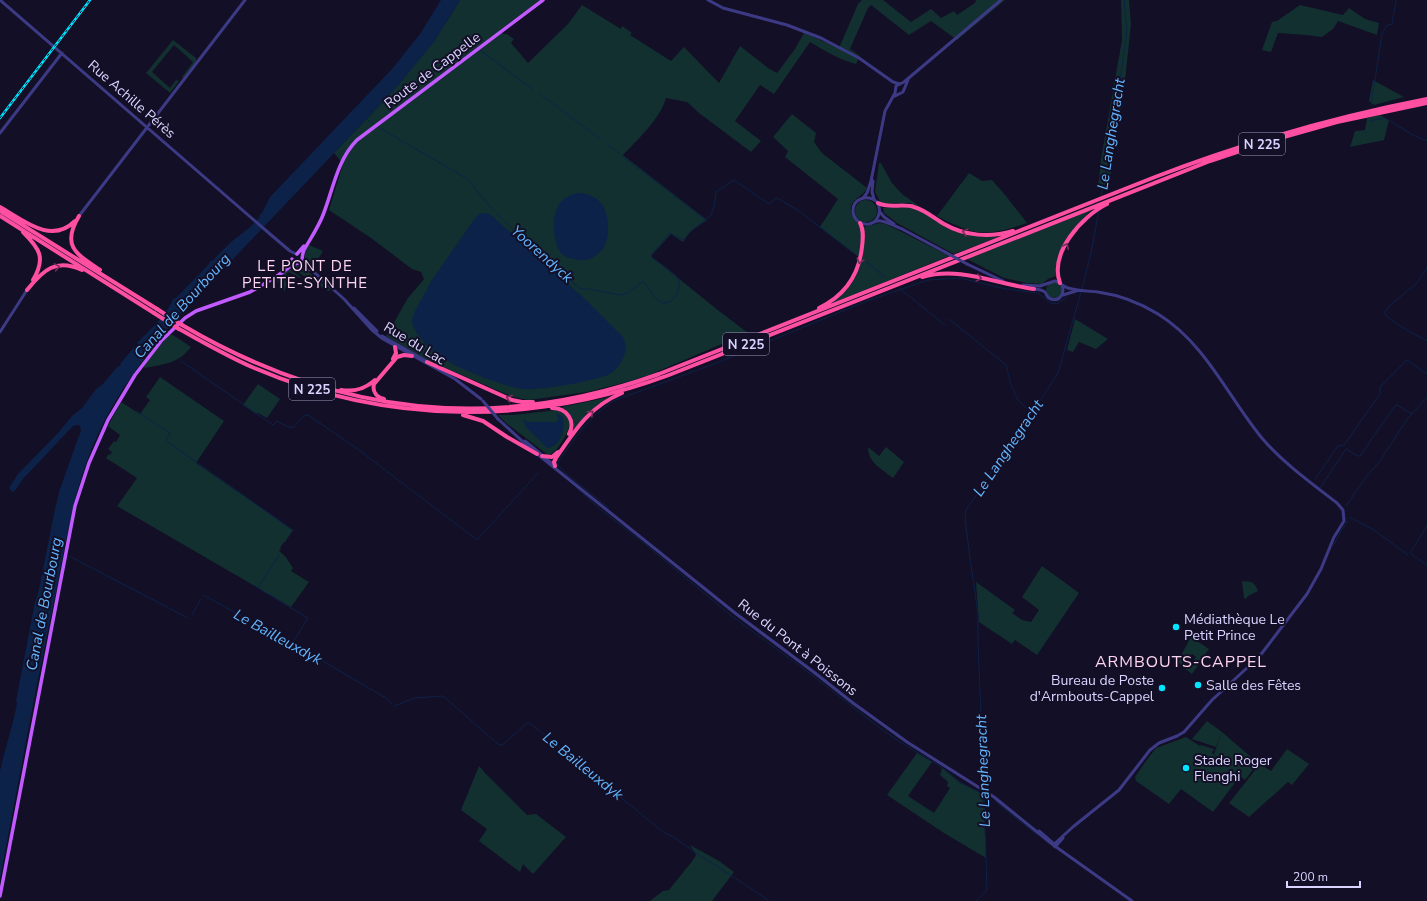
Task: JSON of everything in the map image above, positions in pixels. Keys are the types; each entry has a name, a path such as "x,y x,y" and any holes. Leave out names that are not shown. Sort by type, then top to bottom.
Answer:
{"highway":[{"name":"N 225","path":"0,216 214,348 253,367 311,389 370,403 408,409 441,412 484,412 529,409 588,399 642,384 886,289 1096,205 1208,158 1278,134 1354,114 1427,99"},
{"name":"N 225","path":"181,327 245,359 271,370 308,383 373,399 426,406 459,408 493,408 562,400 602,392 644,380 1098,200 1103,202 1224,156 1351,119 1427,103"},
{"path":"876,202 883,206 904,205 915,207 952,228 978,235 1004,234 1052,218"},
{"path":"1061,284 1058,276 1058,270 1065,247 1078,225 1094,212 1103,202"},
{"path":"0,207 36,227 50,232 57,232 65,229 80,216"},
{"name":"N 225","path":"0,211 124,288 155,311"},
{"path":"80,216 71,234 73,248 82,258 124,288"},
{"path":"784,325 830,303 840,295 847,286 856,272 861,254 863,232 860,223"},
{"path":"17,226 34,243 40,255 39,268 27,290"},
{"path":"27,290 44,271 59,265 78,268 111,285"},
{"path":"886,289 929,275 949,273 968,275 1014,286 1034,289"},
{"path":"393,359 396,353 395,347"},
{"path":"308,383 344,391 359,390 374,382 398,354 405,352"},
{"path":"412,355 397,357 375,384 374,391 377,396 381,398 426,406"},
{"path":"427,362 514,400 527,402 562,400"},
{"path":"555,466 555,461 559,454 578,427 593,410 613,398 642,384"},
{"path":"441,412 480,419 507,437 540,455 550,457 556,454 571,432 572,421 567,414 560,409 529,409"},
{"path":"547,459 555,458 559,454"}],"main road":[{"name":"Route de Cappelle","path":"313,234 322,216 341,163 348,150 360,137 543,0"},
{"path":"261,286 283,270 313,234"},
{"path":"0,896 75,506 86,471 101,434 120,398 141,367 162,340 184,318 196,311 245,294 276,277 292,265 297,264 302,259 303,252 313,234"},
{"path":"296,254 300,255 302,259"},
{"path":"292,258 293,262 297,264"}],"street":[{"name":"Rue Achille Pérès","path":"0,0 270,234"},
{"path":"80,216 244,0"},
{"path":"708,0 723,8 791,26 822,38 855,55 904,88"},
{"path":"1001,0 900,84 896,89 885,113 872,192 880,212 889,221 967,264 996,278 1045,293 1052,300 1057,300 1068,292 1079,290"},
{"path":"0,133 62,53"},
{"path":"889,102 899,93 903,92 906,82 913,74"},
{"path":"889,79 899,93"},
{"path":"875,167 866,195 857,201 853,208 854,217 860,223 868,224 881,221 904,230"},
{"path":"863,198 869,198 876,202"},
{"path":"874,222 878,218 880,212"},
{"path":"270,234 290,251 296,254"},
{"path":"270,234 290,254 292,258"},
{"name":"Rue du Lac","path":"302,259 305,265 355,308 381,336 459,382 482,400"},
{"name":"Rue du Lac","path":"297,264 327,284"},
{"path":"1017,285 1038,286 1054,281 1067,288 1112,295 1136,303 1156,313 1178,328 1191,340 1204,356 1262,438 1292,467 1340,509 1342,518 1339,529 1332,542 1328,557 1321,570 1305,596 1264,653 1213,699 1183,733 1151,748 1122,788 1081,820 1054,845"},
{"path":"1045,293 1045,286 1048,283"},
{"path":"1061,284 1064,289 1063,295"},
{"path":"0,332 27,290"},
{"name":"Rue du Lac","path":"344,299 376,334 395,347 427,362 463,382 482,400"},
{"name":"Rue du Pont à Poissons","path":"482,400 502,423 574,483 735,612 853,703 910,744 982,789 1077,863 1132,901"},
{"name":"Rue du Pont à Poissons","path":"540,455 547,459 574,483"}],"green space":[{"path":"460,0 540,0 500,30 503,34 507,34 514,39 511,43 528,63 568,24 582,5 621,29 622,26 632,33 630,35 671,61 684,47 719,83 740,46 768,68 777,73 795,49 804,33 839,48 858,4 862,0 883,0 911,22 931,9 941,18 954,11 957,15 975,3 976,0 1005,0 957,40 931,21 909,35 871,5 868,8 850,49 860,56 856,64 826,52 810,42 774,94 760,85 735,121 761,141 751,152 699,113 687,102 666,98 654,121 623,155 707,220 691,231 683,242 671,234 652,255 652,257 748,333 649,375 627,382 587,392 529,400 513,397 427,360 386,336 408,298 424,279 421,272 412,269 371,238 329,210 343,164 334,153 402,81 432,42"},
{"path":"1121,0 1129,0 1131,24 1125,81 1109,185 1098,189 1101,159 1122,40"},
{"path":"1300,5 1343,15 1349,8 1365,19 1379,23 1377,35 1338,21 1333,29 1322,37 1278,33 1271,52 1262,50 1272,22 1277,21"},
{"path":"173,40 196,58 196,62 183,78 182,77 193,62 174,45 152,72 170,88 176,80 179,81 170,93 146,73"},
{"path":"1373,80 1404,97 1374,105 1369,101"},
{"path":"792,114 816,133 814,142 822,153 867,188 864,193 852,203 851,206 852,215 861,229 862,241 859,257 820,227 838,199 785,157 788,151 773,137"},
{"path":"1380,115 1389,120 1384,140 1350,147 1355,131 1365,130 1367,118"},
{"path":"879,163 881,163 892,183 902,194 919,206 909,203 881,203 875,192"},
{"path":"969,173 982,181 992,180 1027,223 1001,231 981,232 961,228 937,216"},
{"path":"866,200 874,203 877,211 874,219 866,222 858,219 855,211 858,203"},
{"path":"910,207 925,213 945,227 980,236 998,237 954,254 897,223 884,213 883,208"},
{"path":"1091,210 1066,239 1057,265 1056,276 1048,279 1042,284 1027,283 1004,278 967,259"},
{"path":"880,223 888,225 949,256 833,303 849,287 857,274 864,251 864,227"},
{"path":"309,245 323,251 312,269 305,261 305,252"},
{"path":"294,266 301,266 331,290 328,291 291,268"},
{"path":"289,269 301,277 300,278 289,272 286,274 291,278 285,288 285,292 276,279"},
{"path":"1054,282 1061,287 1062,290 1057,297 1054,298 1047,293 1046,290 1051,283"},
{"path":"1075,319 1108,339 1096,349 1079,342 1073,352 1067,350"},
{"path":"169,335 173,335 191,347 186,353 176,360 145,368 145,363"},
{"path":"160,377 224,421 196,463 293,530 279,551 285,556 293,568 291,571 309,582 291,607 117,506 137,478 106,458 112,452 108,449 114,441 116,442 120,435 108,426 121,402 140,414 150,400 146,397"},
{"path":"258,384 280,399 267,418 258,413 256,414 243,405"},
{"path":"610,397 589,412 573,430 571,417 562,407"},
{"path":"557,410 563,413 569,420 569,428 558,448 553,453 548,455 506,423 498,415 514,415"},
{"path":"868,447 879,456 886,447 904,462 893,478 873,461 870,457"},
{"path":"1042,566 1079,593 1037,655 1015,640 1012,644 979,622 976,582 1015,610 1012,613 1022,620 1031,622 1039,610 1022,597"},
{"path":"1242,581 1252,583 1258,591 1248,596 1246,599 1244,598"},
{"path":"1191,637 1209,649 1192,674 1185,669 1196,657 1192,654 1182,667 1178,661"},
{"path":"1207,721 1222,732 1216,747 1192,739"},
{"name":"Stade Roger Flenghi","path":"1222,732 1258,763 1245,780 1240,776 1213,812 1181,789 1169,804 1136,781 1135,777 1156,748 1186,737 1200,746 1214,749 1212,753 1217,757 1214,754"},
{"path":"1287,749 1309,764 1292,785 1288,782 1249,817 1229,803 1260,764 1271,771"},
{"path":"917,753 932,762 908,796 934,813 950,788 947,786 948,782 940,775 942,768 960,783 983,794 986,858 944,833 887,795"},
{"path":"479,766 527,815 536,814 566,837 533,874 523,864 520,872 479,841 487,829 461,810"},
{"path":"690,845 719,861 734,872 712,901 650,901 663,891 669,890 693,860 696,855"}],"water":[{"name":"Canal de Bourbourg","path":"441,0 460,0 434,42 394,90 178,317 155,344 134,373 106,418 98,434 83,474 67,535 0,879 0,771 17,703 16,701 35,602 38,594 55,509 60,489 81,430 80,426 73,426 23,479 14,492 9,488 18,474 57,434 72,416 82,408 96,389 101,386 118,366 119,367 121,365 120,364 135,346 136,348 139,345 137,343 163,316 173,299 176,298 209,264 210,261 212,261 260,217 259,216 270,197 392,69 420,34"},
{"path":"579,193 592,196 601,203 606,212 608,225 608,234 605,246 598,254 586,260 570,258 562,254 557,246 554,231 554,218 558,206 566,197"},
{"path":"479,214 490,214 585,299 623,337 626,347 625,352 620,363 613,372 593,380 567,385 531,389 515,388 460,368 436,353 418,335 412,324 412,318 432,280 475,218"},
{"path":"556,414 563,417 563,432 556,444 547,448 526,427 523,420 530,422 556,422 559,419"}],"waterway":[{"name":"Le Langhegracht","path":"1101,197 1110,152 1127,31 1124,0"},
{"path":"1371,105 1382,34 1386,26 1392,24 1396,0"},
{"path":"480,50 532,89"},
{"path":"540,94 600,139"},
{"path":"1370,121 1385,118 1413,135 1427,141"},
{"name":"Yoorendyck","path":"366,119 374,124"},
{"name":"Yoorendyck","path":"378,127 466,178 494,211"},
{"path":"607,144 620,154"},
{"path":"622,156 706,220"},
{"name":"Yoorendyck","path":"496,213 525,241 581,289 589,289 620,295 628,293 643,281 652,294 663,303 668,302 675,297 679,288 679,283 678,279 651,257 651,255 670,233 683,240 690,232 711,215 714,207 716,192 734,180 769,204 777,198 799,211 856,255"},
{"name":"Le Langhegracht","path":"1082,289 1091,253 1099,210"},
{"name":"Yoorendyck","path":"866,262 885,277"},
{"path":"1427,268 1416,284 1389,306 1384,313 1387,317 1410,332 1427,341"},
{"path":"609,508 564,472 558,465 558,462 589,421 613,401 714,364 867,301 928,280 960,278 1006,289 1038,293 1051,303 1057,304 1067,297"},
{"name":"Yoorendyck","path":"899,288 945,325"},
{"name":"Le Langhegracht","path":"984,789 978,614 965,518 966,510 1010,442 1032,413 1058,373 1081,292"},
{"name":"Yoorendyck","path":"949,319 1006,365 1011,385 1018,400 1032,413"},
{"path":"1315,479 1338,446 1344,445 1380,394 1380,387 1407,360 1427,374"},
{"path":"181,361 273,425 277,421 288,427 294,427 302,418 308,415 359,450 477,540 538,473"},
{"path":"1320,488 1346,449 1360,456 1395,406 1397,405 1412,414 1427,397"},
{"path":"136,411 170,433 166,440 168,442 294,531"},
{"path":"1346,506 1363,481 1380,461 1412,414"},
{"path":"570,482 600,509 733,617 812,675 876,725 897,740 943,768 961,783 987,796"},
{"path":"1350,518 1374,530 1408,555"},
{"path":"1333,546 1348,521"},
{"path":"1427,526 1410,553 1427,565"},
{"path":"279,555 258,588 308,618 292,644"},
{"name":"Le Bailleuxdyk","path":"69,556 188,618"},
{"name":"Le Bailleuxdyk","path":"204,596 321,660 386,698 392,704"},
{"name":"Le Bailleuxdyk","path":"192,615 201,599"},
{"name":"Le Bailleuxdyk","path":"394,706 415,698 443,696 498,744 502,745 526,724 530,723 663,832 769,901"},
{"name":"Le Langhegracht","path":"976,901 987,890 984,792"},
{"path":"995,801 1037,835"}],"railway":[{"path":"0,118 90,0"}],"place":[{"name":"Médiathèque Le Petit Prince","path":"1176,627"},
{"name":"Salle des Fêtes","path":"1198,685"},
{"name":"Bureau de Poste d'Armbouts-Cappel","path":"1162,688"},
{"name":"Stade Roger Flenghi","path":"1186,768"}],"district":[{"name":"LE PONT DE PETITE-SYNTHE","path":"305,274"},
{"name":"ARMBOUTS-CAPPEL","path":"1181,661"}]}
